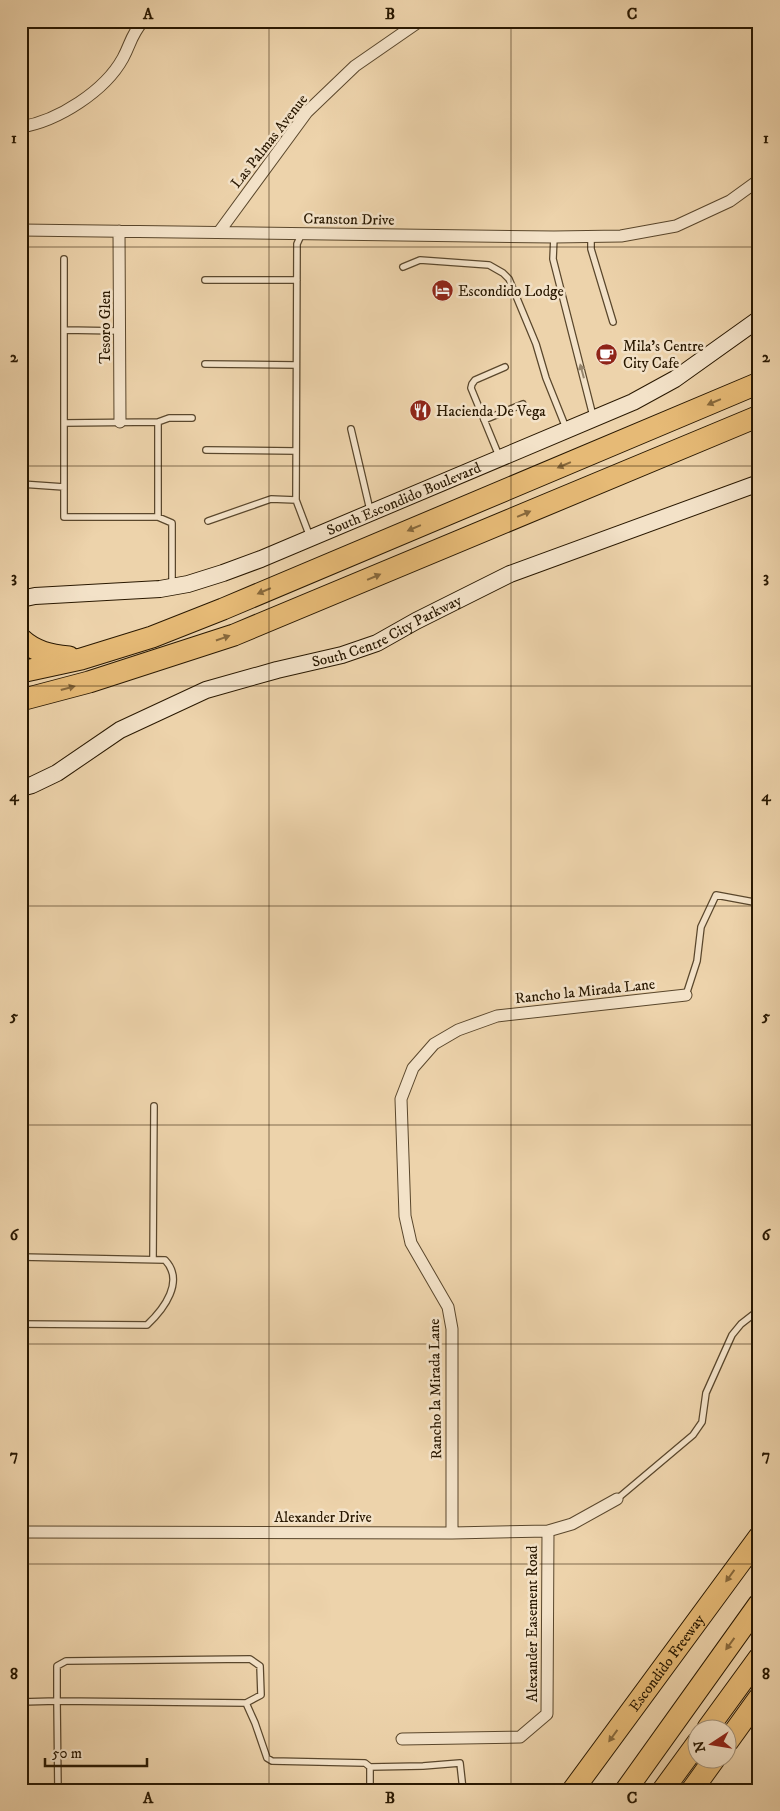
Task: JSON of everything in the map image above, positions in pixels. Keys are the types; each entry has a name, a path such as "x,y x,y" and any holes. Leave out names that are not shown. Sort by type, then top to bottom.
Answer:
{"highway":[{"path":"21,672 81,659 152,636 223,609 759,384"},
{"path":"21,700 89,682 234,635 759,416"},
{"path":"21,639 43,654 81,659"},
{"name":"Escondido Freeway","path":"573,1790 759,1537"},
{"path":"626,1790 759,1604"},
{"path":"715,1718 759,1658"},
{"path":"738,1727 759,1698"},
{"path":"663,1790 688,1756"},
{"path":"692,1790 708,1768"}],"street":[{"path":"21,127 36,125 64,113 108,80 123,58 134,32 143,21"},
{"name":"Las Palmas Avenue","path":"219,232 308,112 355,66 420,21"},
{"name":"Cranston Drive","path":"21,230 591,238 621,236 676,226 730,201 759,180"},
{"name":"Tesoro Glen","path":"119,231 120,422"},
{"name":"South Escondido Boulevard","path":"21,599 35,596 133,592 172,587 223,573 262,559 633,402 675,379 759,319"},
{"name":"South Centre City Parkway","path":"21,788 57,773 120,730 206,690 277,670 342,655 377,643 416,621 510,574 759,483"},
{"name":"Rancho la Mirada Lane","path":"452,1533 452,1329 448,1307 411,1243 405,1216 401,1099 412,1068 434,1044 458,1030 497,1016 686,995"},
{"name":"Alexander Drive","path":"21,1532 452,1533 548,1531 572,1524 617,1499"},
{"name":"Alexander Easement Road","path":"402,1739 520,1737 547,1714 548,1531"}],"lane":[{"path":"302,233 297,244 296,500 310,538"},
{"path":"554,237 553,259 594,418"},
{"path":"591,238 591,249 612,322"},
{"path":"64,259 64,517 158,517 172,523 172,587"},
{"path":"403,267 420,260 489,265 503,273 508,279 536,344 546,378 566,430"},
{"path":"206,280 297,280"},
{"path":"64,330 120,332"},
{"path":"205,364 296,365"},
{"path":"499,458 471,388 475,380 505,367"},
{"path":"484,420 523,404"},
{"path":"64,423 158,422 168,418 192,418"},
{"path":"158,422 158,517"},
{"path":"351,429 371,512"},
{"path":"206,450 296,451"},
{"path":"21,484 64,487"},
{"path":"208,521 271,499 296,500"},
{"path":"686,995 697,961 701,927 716,895 759,903"},
{"path":"153,1259 154,1106"},
{"path":"21,1257 165,1260 170,1265 173,1281 171,1295 157,1316 147,1325 21,1324"},
{"path":"617,1499 693,1435 702,1422 706,1393 732,1336 741,1324 759,1310"},
{"path":"21,1702 56,1701 246,1703 261,1695 260,1666 250,1659 66,1661 57,1666 56,1701 58,1790"},
{"path":"246,1703 267,1758 272,1760 365,1762 370,1767 370,1790"},
{"path":"370,1767 460,1763 462,1790"}],"place":[{"name":"Escondido Lodge","path":"442,291"},
{"name":"Mila's Centre City Cafe","path":"607,355"},
{"name":"Hacienda De Vega","path":"420,411"}]}
